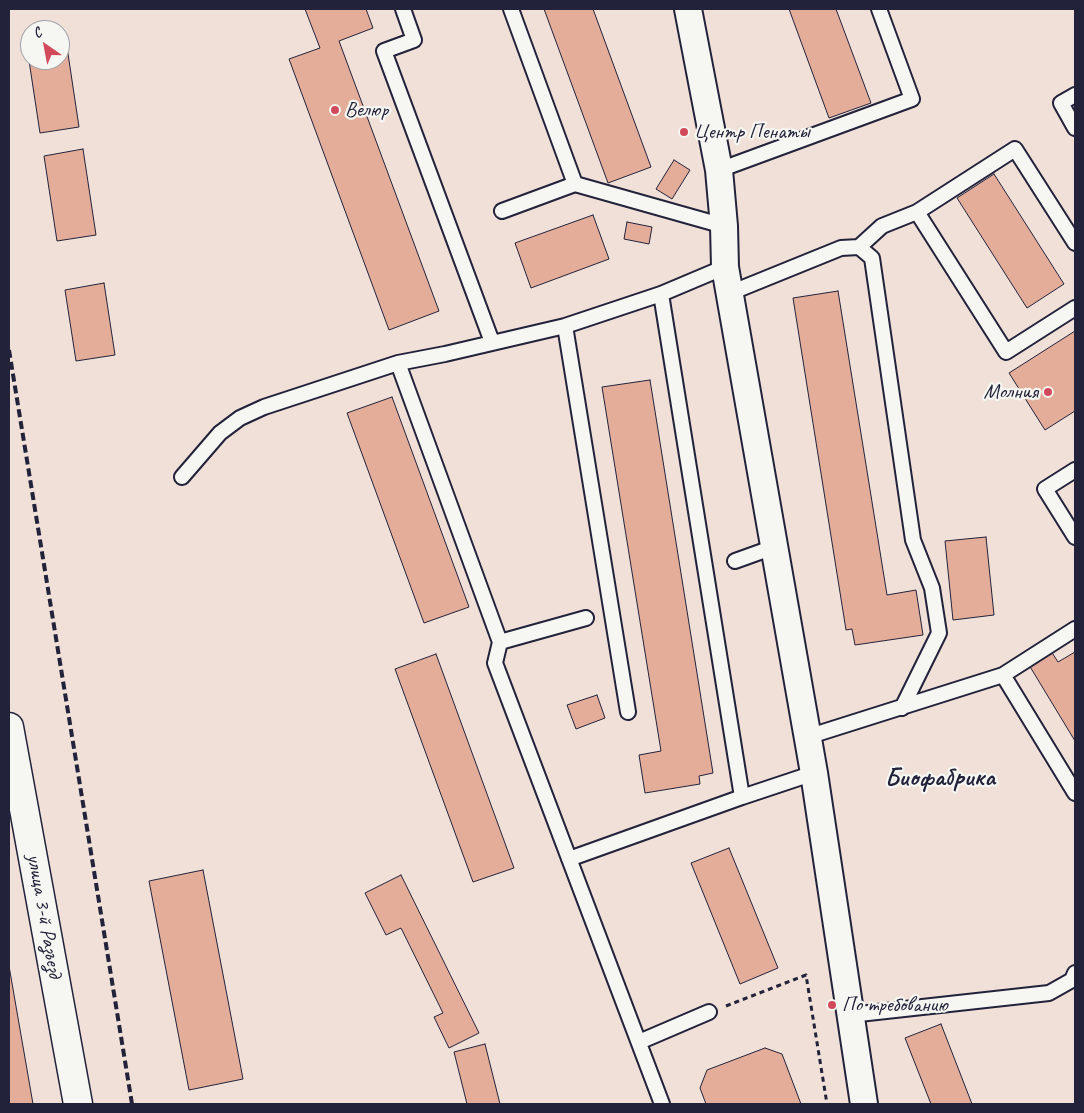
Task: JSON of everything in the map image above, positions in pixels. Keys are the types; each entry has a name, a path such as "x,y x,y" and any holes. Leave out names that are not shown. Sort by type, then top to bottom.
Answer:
{"street":[{"path":"688,9 719,170 724,226 725,267 808,737 864,1104"},
{"name":"улица 3-й Разъезд","path":"9,727 78,1104"}],"lane":[{"path":"403,9 414,40 384,51 492,342"},
{"path":"511,9 575,184"},
{"path":"719,170 912,99 879,9"},
{"path":"1075,95 1061,103 1075,128"},
{"path":"730,293 841,248 860,247 882,226 917,212 1015,149 1075,243"},
{"path":"502,211 575,184 724,226"},
{"path":"917,212 1006,352 1075,308"},
{"path":"860,247 872,258 913,540 932,588 940,632 902,708"},
{"path":"182,477 220,433 240,418 264,407 398,363 565,326 661,294 725,267"},
{"path":"661,294 742,797"},
{"path":"565,326 628,712"},
{"path":"398,363 500,642 495,663 662,1104"},
{"path":"1075,470 1045,489 1075,537"},
{"path":"735,561 774,547"},
{"path":"500,642 586,618"},
{"path":"808,737 1003,675 1075,629"},
{"path":"1003,675 1075,793"},
{"path":"569,859 742,797 814,774"},
{"path":"850,1015 1049,993 1072,980 1075,973"},
{"path":"639,1042 710,1012"}],"path":[{"path":"710,1012 806,974 827,1104"}],"building":[{"path":"305,9 366,9 373,28 339,41 439,311 389,330 289,59 320,48"},
{"path":"544,9 593,9 651,167 608,183"},
{"path":"789,9 836,9 871,103 829,118"},
{"path":"70,67 79,127 40,133 30,70 70,70"},
{"path":"83,149 96,235 57,241 44,156"},
{"path":"674,160 690,170 672,199 656,189"},
{"path":"994,174 1064,284 1027,308 957,198"},
{"path":"593,215 609,259 531,288 515,243"},
{"path":"627,222 652,227 649,244 624,239"},
{"path":"104,283 115,355 76,361 65,290"},
{"path":"838,291 887,595 916,590 923,635 855,645 852,629 846,630 793,298"},
{"name":"Молния","path":"1075,331 1075,411 1045,430 1009,373"},
{"path":"650,380 713,773 699,776 700,784 645,793 639,755 661,751 602,387"},
{"path":"392,397 469,607 424,623 347,413"},
{"path":"986,537 994,615 953,620 945,541"},
{"path":"1051,651 1058,662 1075,652 1075,741 1029,665"},
{"path":"436,654 514,868 473,882 395,669"},
{"path":"597,695 605,718 576,729 567,705"},
{"path":"729,848 778,968 740,984 691,863"},
{"path":"203,870 243,1079 189,1090 149,881"},
{"path":"401,875 479,1033 449,1048 434,1017 443,1013 401,928 386,935 365,893"},
{"path":"9,966 33,1104 9,1104"},
{"path":"941,1024 972,1104 931,1104 905,1038"},
{"path":"485,1044 500,1104 467,1104 454,1052"},
{"path":"765,1048 782,1054 801,1104 706,1104 700,1088 707,1070"}],"railway":[{"path":"9,350 132,1104"}],"place":[{"name":"Велюр","path":"335,110"},
{"name":"Центр Пенаты","path":"684,132"},
{"name":"Молния","path":"1048,392"},
{"name":"По требованию","path":"832,1005"}],"district":[{"name":"Биофабрика","path":"940,778"}]}
